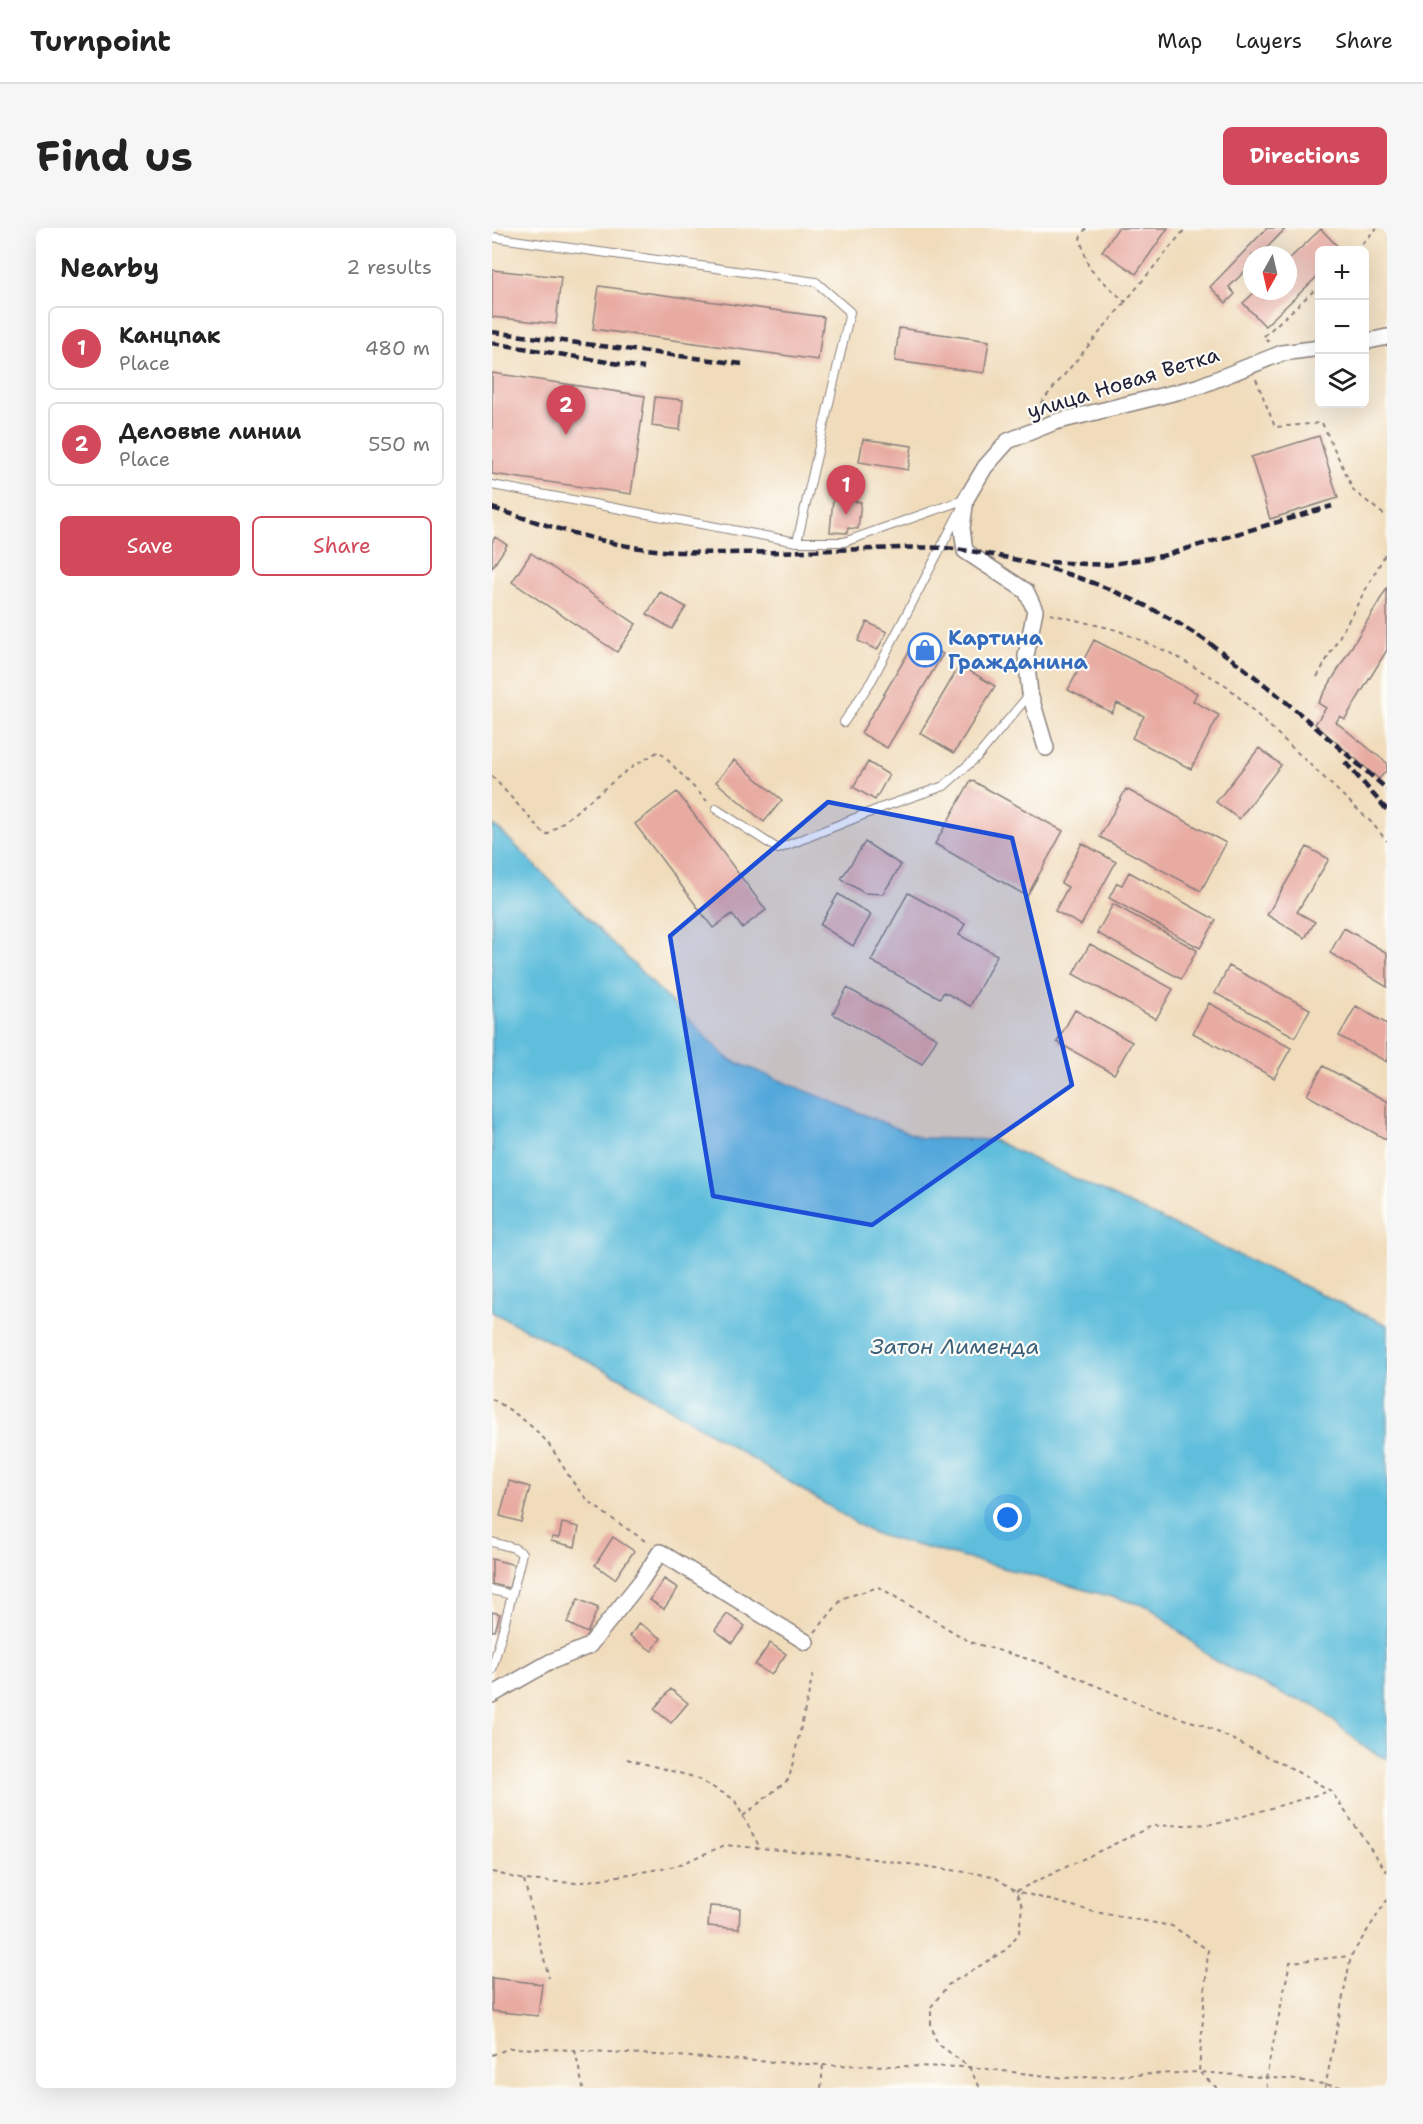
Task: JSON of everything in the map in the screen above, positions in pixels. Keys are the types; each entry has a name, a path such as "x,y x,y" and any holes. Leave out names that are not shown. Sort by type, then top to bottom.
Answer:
{"street":[{"path":"1369,341 1387,337"},
{"name":"улица Новая Ветка","path":"1035,610 1026,591 965,551 962,528 966,499 985,467 1008,441 1055,422 1197,387 1282,354 1315,349"},
{"path":"1035,610 1026,656 1030,694 1046,748"},
{"path":"492,1695 550,1662 589,1646 641,1581 660,1552 806,1642"}],"lane":[{"path":"492,237 816,282 849,312 797,542"},
{"path":"492,485 797,542 844,542 966,499"},
{"path":"844,722 872,680 966,499"},
{"path":"716,810 778,849 883,807 944,786 978,756 1030,694"},
{"path":"492,1542 514,1548 522,1553 492,1670"},
{"path":"492,1590 512,1595"}],"path":[{"path":"1086,228 1080,238 1089,268 1125,302"},
{"path":"1008,441 1186,228"},
{"path":"1360,246 1377,228"},
{"path":"1282,354 1263,337 1315,290"},
{"path":"1251,365 1275,427 1322,423 1354,490 1387,517"},
{"path":"1317,677 1387,551"},
{"path":"1035,610 1117,630 1170,653 1227,686 1371,822 1387,841"},
{"path":"492,776 546,836 626,771 659,751 716,810"},
{"path":"492,1399 510,1409 547,1442 564,1471 604,1515 660,1552"},
{"path":"806,1642 843,1598 879,1587 970,1642 1045,1664 1150,1709 1203,1725 1287,1766 1330,1791 1387,1872"},
{"path":"743,1816 789,1779 814,1670"},
{"path":"627,1759 694,1776 734,1799 760,1848"},
{"path":"1016,1891 1152,1826 1216,1824 1330,1791"},
{"path":"492,1872 524,1880 577,1883 676,1866 725,1845 860,1857 993,1876 1016,1891 1095,1912 1172,1926 1209,1950 1199,2072"},
{"path":"524,1880 549,1978"},
{"path":"980,2088 969,2067 937,2043 932,2025 931,2007 948,1985 1006,1950 1018,1933 1022,1906 1016,1891"},
{"path":"1325,2086 1351,1956 1387,1900"},
{"path":"1267,2088 1266,2078 1290,1962 1351,1956"},
{"path":"492,2055 510,2048 574,2050 823,2065 969,2067 1065,2078 1199,2072 1348,2088"},
{"path":"574,2050 583,2088"},
{"path":"821,2088 823,2065"},
{"path":"1199,2072 1217,2088"}],"highlighted area":[{"path":"828,802 1012,838 1072,1085 872,1225 713,1196 670,936"}],"water":[{"name":"Затон Лименда","path":"492,825 500,830 728,1059 921,1138 993,1140 1387,1325 1387,1759 1367,1749 1313,1704 1288,1697 1215,1661 1150,1607 874,1534 619,1377 492,1312"}],"building":[{"path":"1118,228 1168,228 1136,274 1102,251"},
{"path":"1267,228 1286,228 1269,246 1250,246"},
{"path":"1321,229 1337,246 1315,246 1315,279 1297,296 1297,252"},
{"path":"1243,253 1243,273 1229,287 1235,294 1226,303 1210,287"},
{"path":"492,270 561,277 556,324 492,317"},
{"path":"599,286 824,317 818,360 593,329"},
{"path":"1246,300 1292,300 1265,326 1243,303"},
{"path":"899,328 989,341 984,373 895,361"},
{"path":"492,373 645,396 631,494 492,474"},
{"path":"655,397 683,400 680,430 652,426"},
{"path":"1319,436 1338,498 1270,519 1251,457"},
{"path":"863,439 912,446 908,470 859,462"},
{"path":"833,499 861,502 858,529 848,528 847,533 830,532"},
{"path":"495,537 507,545 492,568 492,542"},
{"path":"531,553 636,624 617,652 512,582"},
{"path":"1387,588 1387,650 1345,719 1340,716 1336,722 1387,763 1387,770 1379,779 1315,724 1326,708 1318,703"},
{"path":"660,592 686,607 672,629 647,614"},
{"path":"867,622 887,632 877,650 858,641"},
{"path":"917,638 943,654 887,748 861,733"},
{"path":"1094,640 1197,693 1193,701 1219,715 1191,769 1132,738 1144,716 1117,703 1112,713 1068,690"},
{"path":"960,665 995,686 954,753 920,733"},
{"path":"1259,748 1281,765 1239,819 1216,802"},
{"path":"734,760 782,800 764,822 716,782"},
{"path":"868,762 889,775 875,800 853,787"},
{"path":"971,780 1063,831 1027,896 935,844"},
{"path":"1126,789 1226,843 1201,891 1100,837"},
{"path":"677,792 766,910 742,928 732,914 713,928 635,824"},
{"path":"865,842 901,865 883,894 864,893 841,879"},
{"path":"1082,843 1116,862 1081,925 1055,911 1068,887 1061,883"},
{"path":"1307,847 1329,859 1297,912 1315,922 1305,938 1267,915"},
{"path":"1129,872 1216,920 1200,948 1109,898 1117,883 1122,885"},
{"path":"908,893 965,924 959,935 997,955 970,1006 944,992 940,998 871,961"},
{"path":"838,894 871,915 853,946 820,925"},
{"path":"1113,904 1197,950 1181,979 1097,933"},
{"path":"1344,928 1387,953 1387,987 1330,953"},
{"path":"1090,944 1173,989 1156,1019 1073,974"},
{"path":"1229,966 1310,1009 1295,1037 1215,993"},
{"path":"847,988 937,1038 922,1064 833,1014"},
{"path":"1209,1003 1291,1048 1274,1078 1193,1033"},
{"path":"1356,1006 1387,1024 1387,1062 1339,1036"},
{"path":"1075,1010 1132,1042 1114,1074 1057,1042"},
{"path":"1323,1066 1387,1101 1387,1140 1307,1095"},
{"path":"509,1481 530,1487 521,1522 500,1516"},
{"path":"562,1523 579,1527 575,1547 551,1541 552,1537 559,1538"},
{"path":"613,1537 634,1551 615,1579 595,1565"},
{"path":"492,1559 515,1565 509,1588 492,1584"},
{"path":"664,1579 678,1588 664,1609 650,1600"},
{"path":"578,1599 598,1608 587,1633 567,1623"},
{"path":"492,1612 500,1614 495,1631 492,1631"},
{"path":"727,1614 745,1626 732,1643 715,1630"},
{"path":"639,1623 661,1638 652,1651 630,1636"},
{"path":"770,1643 786,1654 771,1675 755,1665"},
{"path":"671,1689 688,1703 671,1723 654,1709"},
{"path":"710,1906 740,1908 739,1929 708,1926"},
{"path":"492,1978 542,1984 538,2016 492,2011"}],"railway":[{"path":"492,332 742,364"},
{"path":"492,343 644,368"},
{"path":"1050,562 1107,565 1162,556 1332,506"},
{"path":"492,508 609,542 657,550 729,553 945,548 989,554 1055,570 1088,581 1151,608 1209,643 1278,695 1387,789"},
{"path":"1345,762 1387,810"}],"place":[{"name":"Деловые линии","path":"566,435"},
{"name":"Канцпак","path":"846,515"},
{"name":"Картина Гражданина","path":"925,650"}]}
